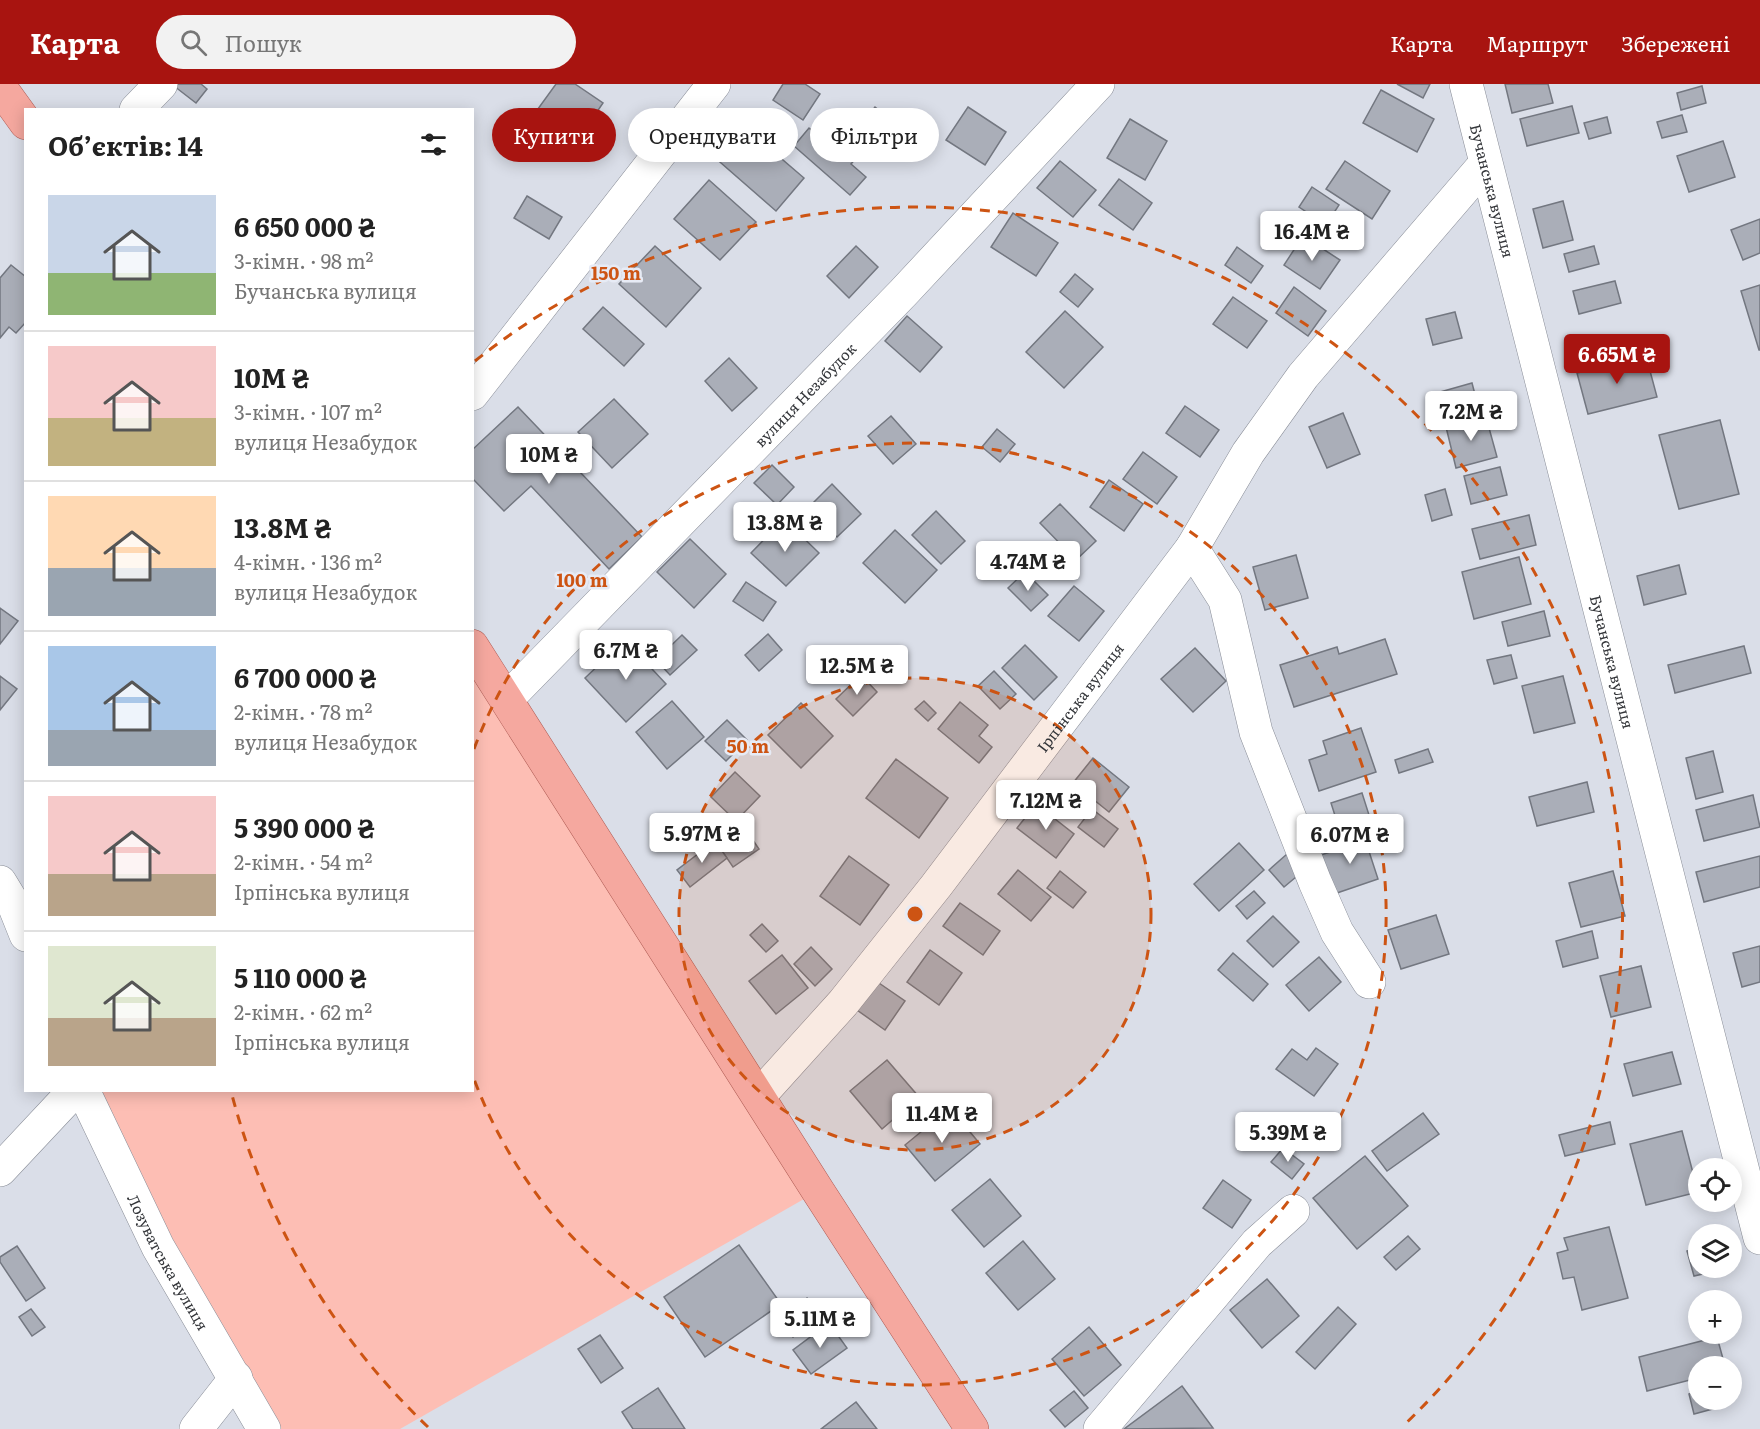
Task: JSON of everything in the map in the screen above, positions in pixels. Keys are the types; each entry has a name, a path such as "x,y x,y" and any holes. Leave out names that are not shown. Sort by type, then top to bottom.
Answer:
{"main road":[{"path":"0,87 24,120"},
{"path":"474,649 972,1429"}],"street":[{"path":"138,108 161,84"},
{"path":"474,391 714,84"},
{"name":"вулиця Незабудок","path":"507,699 903,293 1098,84"},
{"name":"Бучанська вулиця","path":"1466,84 1760,1238"},
{"name":"Ірпінська вулиця","path":"759,1096 843,1003 936,886 1192,548 1248,453 1303,376 1485,164"},
{"path":"1192,548 1225,600 1256,732 1315,882 1337,932 1369,982"},
{"path":"13,895 24,929"},
{"path":"0,1170 73,1092"},
{"name":"Лозуватська вулиця","path":"84,1092 158,1247 264,1429"},
{"path":"1100,1429 1257,1243 1293,1211"},
{"path":"196,1429 236,1378"}],"shaded area":[{"path":"474,648 818,1191 400,1429 264,1429 84,1092 474,1092"}],"building":[{"path":"176,84 201,84 207,89 196,103 174,86"},
{"path":"556,84 575,84 603,103 600,108 539,108"},
{"path":"783,84 805,84 820,94 803,120 798,117 798,108 785,108 773,100"},
{"path":"1397,84 1430,84 1423,98"},
{"path":"1505,84 1548,84 1553,103 1512,113"},
{"path":"1702,86 1706,103 1681,110 1677,93"},
{"path":"1381,90 1434,119 1417,152 1363,123"},
{"path":"1572,106 1579,133 1527,146 1520,119"},
{"path":"968,107 1006,132 985,165 946,140"},
{"path":"1682,115 1687,132 1662,138 1657,122"},
{"path":"1607,117 1611,133 1589,139 1584,123"},
{"path":"1130,119 1167,141 1145,180 1107,158"},
{"path":"809,128 810,160 798,150 798,141"},
{"path":"1723,141 1735,177 1689,192 1677,156"},
{"path":"1060,161 1096,190 1073,217 1037,188"},
{"path":"1345,161 1390,191 1372,219 1326,189"},
{"path":"720,162 785,162 804,178 776,211"},
{"path":"812,162 853,162 851,164 866,177 850,195"},
{"path":"1119,179 1152,203 1133,230 1099,205"},
{"path":"709,180 756,222 720,260 674,219"},
{"path":"1312,187 1339,205 1326,225 1299,207"},
{"path":"527,196 562,217 549,239 514,218"},
{"path":"1563,201 1573,240 1543,248 1533,209"},
{"path":"1013,213 1058,243 1036,276 991,247"},
{"path":"1760,219 1760,253 1743,260 1731,230"},
{"path":"1303,236 1340,260 1320,289 1284,265"},
{"path":"655,246 701,288 666,327 619,284"},
{"path":"856,246 878,267 849,298 827,276"},
{"path":"1594,246 1599,264 1569,272 1564,254"},
{"path":"1237,247 1263,266 1251,283 1225,265"},
{"path":"11,265 24,275 24,324 16,333 9,327 0,338 0,278"},
{"path":"1075,274 1093,289 1078,307 1060,292"},
{"path":"1615,281 1621,303 1579,314 1573,291"},
{"path":"1760,285 1760,350 1759,350 1741,291"},
{"path":"1294,287 1326,311 1308,336 1276,313"},
{"path":"1233,297 1267,321 1247,348 1213,324"},
{"path":"603,307 644,344 624,366 583,329"},
{"path":"1065,311 1103,347 1064,388 1026,352"},
{"path":"1455,312 1462,338 1433,345 1426,319"},
{"path":"907,316 942,347 920,372 885,341"},
{"path":"1646,356 1657,397 1588,414 1577,373"},
{"path":"729,358 757,388 732,411 705,381"},
{"path":"1472,383 1478,406 1446,414 1440,392"},
{"path":"614,399 648,434 612,468 578,432"},
{"path":"1185,406 1219,430 1200,457 1166,433"},
{"path":"518,407 642,537 609,569 531,486 504,511 474,480 474,448"},
{"path":"1343,413 1360,454 1327,468 1309,427"},
{"path":"891,416 916,444 893,464 868,436"},
{"path":"1486,417 1497,457 1456,468 1446,427"},
{"path":"1720,420 1739,494 1679,509 1659,435"},
{"path":"997,429 1015,444 1000,462 982,447"},
{"path":"1143,452 1177,477 1157,504 1123,479"},
{"path":"772,465 794,487 777,505 754,483"},
{"path":"1500,467 1507,495 1471,504 1464,476"},
{"path":"1109,480 1143,504 1124,531 1090,507"},
{"path":"832,484 861,514 837,537 808,508"},
{"path":"1445,489 1452,515 1432,521 1425,495"},
{"path":"1060,504 1096,541 1076,560 1040,523"},
{"path":"936,511 965,541 941,564 912,535"},
{"path":"1529,515 1536,545 1480,559 1472,529"},
{"path":"784,519 819,553 786,586 751,553"},
{"path":"895,530 937,570 905,603 863,563"},
{"path":"690,539 726,574 694,608 657,572"},
{"path":"1296,555 1308,598 1265,610 1253,567"},
{"path":"1519,557 1531,604 1474,619 1462,572"},
{"path":"1679,565 1686,594 1644,605 1637,576"},
{"path":"1025,572 1048,595 1031,611 1008,588"},
{"path":"746,582 776,602 763,621 733,601"},
{"path":"1074,586 1104,611 1079,641 1048,616"},
{"path":"0,608 18,621 0,644"},
{"path":"1544,611 1550,636 1508,646 1502,622"},
{"path":"768,634 782,650 759,671 745,655"},
{"path":"682,635 697,650 670,675 656,660"},
{"path":"1385,639 1397,674 1294,707 1280,665 1337,647 1339,654"},
{"path":"625,640 666,684 626,722 585,678"},
{"path":"1025,645 1057,677 1034,700 1002,668"},
{"path":"1744,646 1751,673 1675,693 1668,665"},
{"path":"1195,648 1226,681 1193,712 1161,679"},
{"path":"1511,655 1517,678 1494,684 1487,660"},
{"path":"994,671 1016,694 1000,709 978,686"},
{"path":"861,675 877,692 853,716 836,699"},
{"path":"0,676 17,689 0,710"},
{"path":"1563,676 1575,723 1534,733 1522,686"},
{"path":"672,701 704,737 667,769 636,732"},
{"path":"924,701 936,713 928,721 915,709"},
{"path":"960,702 988,725 979,736 992,747 979,763 938,729"},
{"path":"801,703 833,736 801,768 768,735"},
{"path":"727,720 747,740 726,761 705,741"},
{"path":"1361,728 1376,772 1319,791 1309,760 1327,754 1323,741"},
{"path":"1428,749 1433,762 1399,773 1395,760"},
{"path":"1713,751 1723,792 1696,799 1686,758"},
{"path":"1093,758 1129,787 1109,812 1073,783"},
{"path":"896,759 948,798 919,838 866,798"},
{"path":"735,772 760,796 736,821 711,797"},
{"path":"1587,782 1594,812 1537,826 1529,797"},
{"path":"1362,793 1369,815 1338,825 1331,803"},
{"path":"1753,795 1760,827 1704,841 1696,810"},
{"path":"1036,804 1074,834 1056,858 1017,828"},
{"path":"1092,809 1118,829 1104,847 1078,827"},
{"path":"746,830 759,849 733,867 720,848"},
{"path":"1363,833 1378,879 1334,894 1321,855 1342,848 1340,841"},
{"path":"715,841 727,858 690,887 677,870"},
{"path":"1239,843 1264,870 1219,911 1194,884"},
{"path":"1287,854 1302,872 1284,887 1269,870"},
{"path":"849,856 889,885 860,925 820,896"},
{"path":"1760,856 1760,887 1704,902 1696,872"},
{"path":"1018,870 1051,897 1031,921 998,894"},
{"path":"1060,871 1086,892 1073,908 1047,888"},
{"path":"1613,871 1625,916 1581,927 1569,883"},
{"path":"1254,891 1265,903 1247,919 1236,906"},
{"path":"960,903 1000,931 983,955 943,926"},
{"path":"1436,915 1449,954 1401,969 1388,930"},
{"path":"1273,916 1299,942 1273,967 1247,941"},
{"path":"762,924 778,941 766,952 750,935"},
{"path":"1592,931 1598,958 1563,967 1556,941"},
{"path":"1760,946 1760,982 1742,987 1733,953"},
{"path":"811,947 832,969 815,986 794,964"},
{"path":"930,950 962,973 939,1005 907,982"},
{"path":"1233,953 1268,984 1253,1001 1218,970"},
{"path":"782,955 808,988 776,1014 749,981"},
{"path":"1319,957 1341,982 1309,1011 1286,985"},
{"path":"1641,966 1651,1007 1611,1017 1600,976"},
{"path":"876,981 905,1001 885,1030 857,1010"},
{"path":"1316,1048 1338,1064 1314,1096 1276,1069 1292,1049 1307,1060"},
{"path":"1672,1052 1681,1084 1633,1096 1624,1064"},
{"path":"887,1060 919,1097 882,1129 850,1091"},
{"path":"950,1108 980,1144 935,1181 905,1145"},
{"path":"1423,1113 1439,1134 1387,1171 1372,1151"},
{"path":"1610,1122 1615,1144 1565,1156 1559,1135"},
{"path":"1682,1131 1689,1158 1688,1194 1646,1205 1630,1144"},
{"path":"1283,1148 1304,1164 1292,1179 1271,1162"},
{"path":"1365,1156 1408,1206 1357,1249 1313,1198"},
{"path":"990,1179 1021,1216 984,1247 952,1210"},
{"path":"1223,1180 1251,1200 1232,1228 1203,1208"},
{"path":"1609,1227 1628,1298 1582,1310 1574,1277 1563,1279 1557,1253 1568,1250 1564,1238"},
{"path":"1408,1236 1420,1249 1396,1270 1384,1257"},
{"path":"1023,1241 1055,1279 1018,1310 986,1273"},
{"path":"739,1245 781,1304 705,1357 664,1297"},
{"path":"17,1246 45,1288 26,1301 0,1262 0,1257"},
{"path":"1267,1279 1299,1316 1262,1348 1230,1310"},
{"path":"807,1298 821,1317 793,1337 780,1319"},
{"path":"1338,1307 1356,1324 1315,1369 1296,1352"},
{"path":"31,1309 45,1327 32,1336 19,1317"},
{"path":"829,1323 847,1348 811,1374 793,1350"},
{"path":"1089,1327 1121,1365 1084,1396 1052,1359"},
{"path":"600,1335 623,1368 601,1383 578,1349"},
{"path":"1690,1344 1719,1344 1722,1356 1688,1356 1688,1381 1647,1391 1639,1357"},
{"path":"1182,1386 1213,1428 1124,1429"},
{"path":"658,1388 685,1429 633,1429 622,1412"},
{"path":"1074,1391 1088,1408 1065,1427 1050,1410"},
{"path":"856,1402 877,1429 821,1429"},
{"path":"1693,1410 1709,1410 1694,1414"}]}
